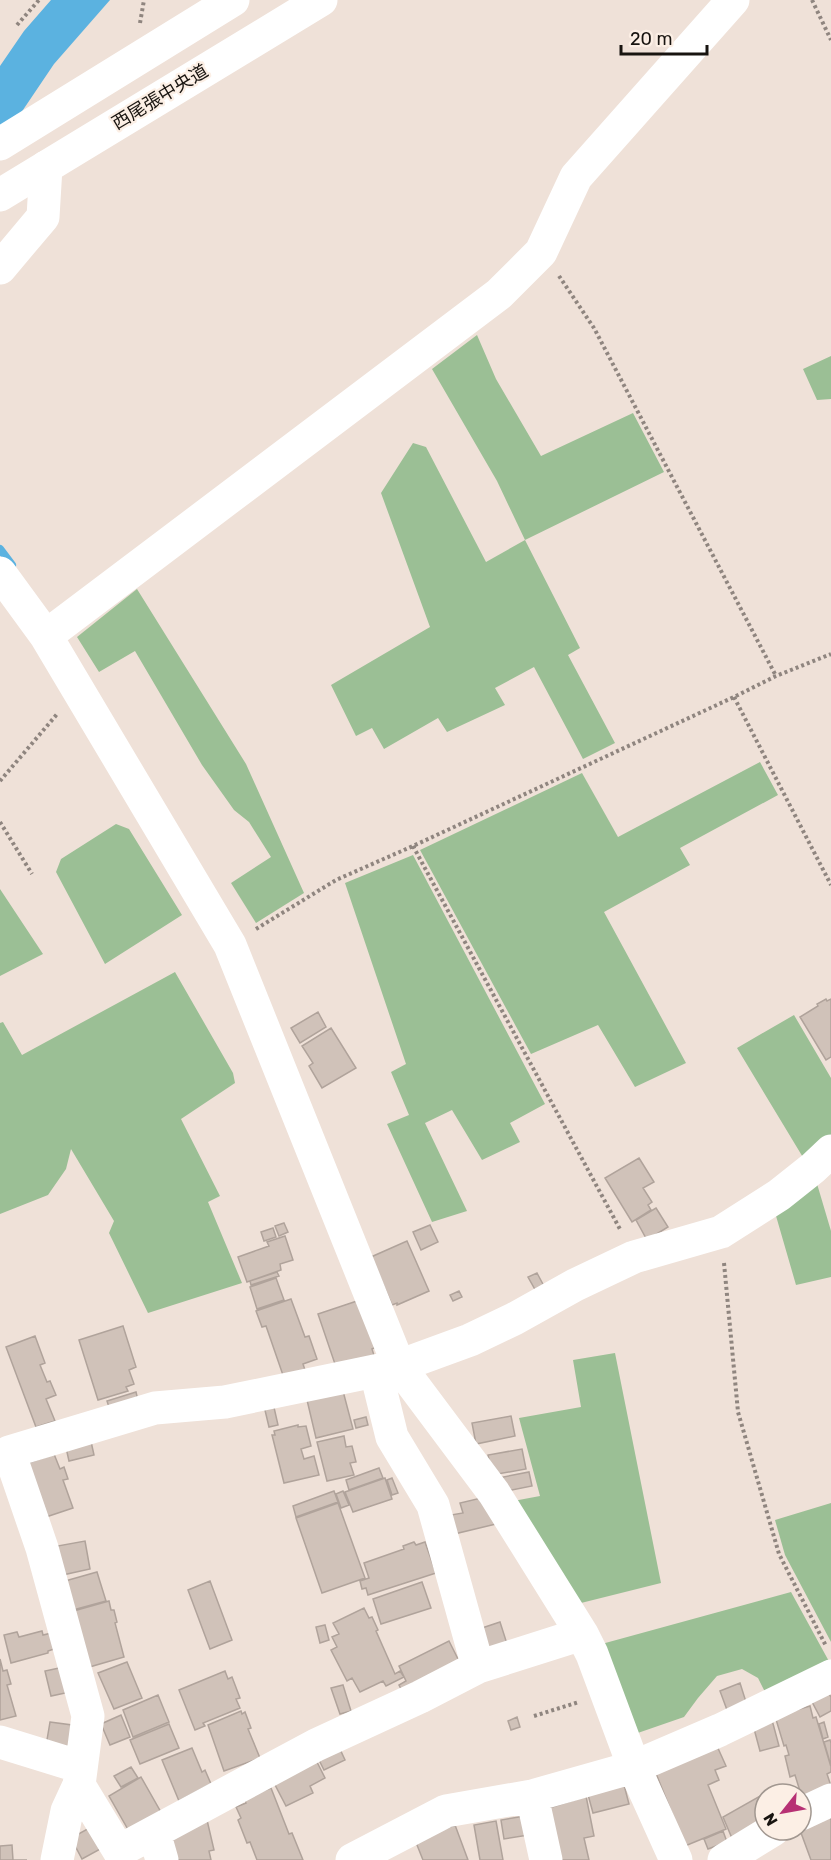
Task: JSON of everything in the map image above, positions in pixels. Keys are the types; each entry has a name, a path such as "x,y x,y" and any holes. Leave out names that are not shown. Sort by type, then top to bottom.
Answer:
{"street":[{"path":"0,144 233,0"},
{"name":"西尾張中央道","path":"23,181 321,0"},
{"path":"46,636 499,294 541,252 576,177 733,0"},
{"path":"0,268 43,217 23,181"},
{"path":"0,573 46,636 230,945 388,1369 392,1437 433,1504 477,1667"},
{"path":"57,1860 67,1811 80,1776 88,1716 42,1548 9,1452 155,1408 225,1402 388,1369 470,1340 634,1257 721,1232 779,1195 831,1151"},
{"path":"388,1369 495,1493 582,1634 592,1654 634,1767 675,1860"},
{"path":"0,1743 80,1776 111,1856 158,1846 316,1745 420,1697 477,1667 582,1634"},
{"path":"352,1860 446,1811 532,1796 634,1767 720,1730 831,1676"},
{"path":"532,1796 546,1860"},
{"path":"813,1808 831,1800"},
{"path":"724,1860 753,1842"}],"path":[{"path":"18,25 39,0"},
{"path":"812,0 831,40"},
{"path":"541,252 594,328 776,676"},
{"path":"230,945 336,880 776,676 831,654"},
{"path":"0,781 78,690"},
{"path":"734,697 831,885"},
{"path":"0,822 33,874"},
{"path":"413,846 634,1257"},
{"path":"721,1232 738,1412 778,1554 831,1654"},
{"path":"534,1716 607,1694"}],"green space":[{"path":"477,335 496,379 541,456 633,413 664,472 525,540 497,481 432,369"},
{"path":"831,356 831,399 817,400 803,369"},
{"path":"413,443 426,447 486,562 525,540 580,648 568,655 615,743 583,759 534,667 495,688 505,705 447,732 438,718 384,749 372,728 356,736 331,685 430,627 381,493"},
{"path":"137,589 246,764 304,893 256,923 231,883 271,857 249,822 234,810 202,765 135,651 99,672 77,637"},
{"path":"760,762 778,795 680,848 690,865 604,912 686,1063 635,1087 598,1025 531,1054 420,850 582,773 618,837"},
{"path":"116,824 129,829 182,915 105,964 56,872 61,859"},
{"path":"413,855 545,1104 510,1123 520,1142 482,1160 452,1110 425,1123 467,1211 432,1222 387,1124 409,1115 391,1072 406,1064 345,883"},
{"path":"0,889 43,954 0,976"},
{"path":"175,972 233,1073 235,1083 181,1119 220,1196 208,1202 242,1283 148,1313 109,1233 114,1221 71,1149 66,1169 48,1195 0,1214 0,1023 3,1022 22,1055"},
{"path":"794,1015 831,1078 831,1141 807,1164 737,1048"},
{"path":"815,1177 831,1231 831,1277 796,1285 774,1209"},
{"path":"615,1353 661,1583 577,1604 508,1502 540,1496 519,1418 581,1407 573,1360"},
{"path":"831,1503 831,1642 785,1555 775,1520"},
{"path":"791,1592 831,1665 766,1694 758,1678 742,1669 717,1676 684,1717 632,1735 598,1645"}],"water":[{"path":"51,0 110,0 54,64 0,144 0,66 24,31"}],"building":[{"path":"826,999 827,1001 831,999 831,1057 826,1060 800,1017"},
{"path":"318,1012 326,1027 300,1043 291,1028"},
{"path":"331,1028 356,1068 322,1088 309,1066 313,1063 302,1046"},
{"path":"639,1158 654,1182 643,1188 652,1202 648,1205 651,1210 632,1222 605,1178"},
{"path":"656,1208 668,1227 647,1240 636,1220"},
{"path":"284,1223 288,1232 279,1236 275,1226"},
{"path":"430,1225 438,1242 421,1250 413,1232"},
{"path":"273,1228 276,1237 264,1241 261,1232"},
{"path":"285,1236 293,1260 280,1264 281,1270 247,1282 238,1257 269,1246 267,1242"},
{"path":"407,1241 429,1291 392,1305 371,1257"},
{"path":"277,1272 279,1276 251,1285 250,1281"},
{"path":"537,1273 545,1288 537,1293 528,1277"},
{"path":"276,1278 284,1300 257,1309 250,1287"},
{"path":"459,1291 462,1297 453,1301 450,1295"},
{"path":"291,1299 305,1337 309,1336 317,1359 303,1364 305,1370 284,1378 266,1326 262,1327 256,1311"},
{"path":"360,1300 376,1347 372,1349 376,1362 337,1370 318,1314"},
{"path":"123,1326 136,1367 129,1370 134,1384 126,1387 128,1391 98,1400 79,1340"},
{"path":"35,1336 45,1363 40,1365 47,1382 50,1381 56,1395 46,1399 55,1421 36,1427 6,1347"},
{"path":"343,1391 353,1429 316,1438 307,1400"},
{"path":"136,1392 139,1405 111,1413 107,1401"},
{"path":"273,1403 278,1425 269,1427 264,1406"},
{"path":"511,1416 515,1436 476,1444 472,1423"},
{"path":"366,1417 368,1425 356,1428 354,1420"},
{"path":"298,1425 298,1427 306,1426 311,1446 301,1449 304,1459 314,1456 319,1475 284,1483 272,1435 275,1435 274,1431"},
{"path":"344,1436 346,1447 352,1446 356,1462 350,1463 354,1475 327,1481 317,1442"},
{"path":"90,1437 94,1455 69,1461 65,1443"},
{"path":"522,1449 526,1469 492,1475 488,1455"},
{"path":"54,1454 60,1469 64,1467 68,1479 63,1480 73,1508 40,1519 22,1465"},
{"path":"379,1468 383,1478 349,1490 346,1480"},
{"path":"529,1472 532,1486 501,1492 498,1478"},
{"path":"385,1478 392,1499 353,1512 345,1492"},
{"path":"392,1478 398,1493 392,1495 387,1480"},
{"path":"334,1491 338,1502 296,1517 293,1506"},
{"path":"343,1491 349,1505 341,1508 336,1494"},
{"path":"481,1498 496,1524 450,1535 445,1516 463,1513 460,1503"},
{"path":"338,1503 365,1578 322,1593 296,1518"},
{"path":"85,1541 90,1569 58,1576 52,1547"},
{"path":"414,1542 416,1545 425,1542 436,1573 368,1595 366,1588 362,1589 360,1581 369,1578 364,1563 404,1549 403,1546"},
{"path":"97,1572 106,1601 73,1610 65,1581"},
{"path":"210,1581 232,1640 210,1649 188,1590"},
{"path":"422,1582 431,1608 381,1624 373,1599"},
{"path":"109,1601 111,1610 114,1610 124,1657 86,1668 70,1612"},
{"path":"364,1608 369,1618 372,1617 395,1674 400,1671 404,1677 386,1686 383,1681 360,1692 352,1678 347,1681 331,1650 337,1647 332,1637 339,1634 333,1623"},
{"path":"500,1622 508,1647 485,1655 476,1630"},
{"path":"325,1625 329,1640 320,1643 316,1627"},
{"path":"42,1631 43,1635 56,1632 60,1647 48,1653 11,1663 4,1635 17,1632 19,1637"},
{"path":"449,1641 462,1667 404,1695 399,1685 406,1681 399,1666"},
{"path":"0,1659 3,1671 7,1670 11,1684 7,1685 16,1716 0,1720"},
{"path":"127,1662 142,1698 114,1709 98,1673"},
{"path":"64,1667 70,1692 51,1696 45,1671"},
{"path":"225,1671 228,1679 232,1677 240,1698 236,1699 240,1708 203,1723 205,1726 195,1730 179,1690"},
{"path":"740,1683 746,1702 727,1710 720,1691"},
{"path":"343,1685 351,1711 340,1714 331,1688"},
{"path":"826,1689 831,1697 831,1711 820,1717 810,1698"},
{"path":"158,1695 169,1722 133,1737 123,1710"},
{"path":"810,1706 813,1718 816,1717 831,1767 831,1772 827,1774 831,1786 813,1796 813,1782 797,1782 795,1775 790,1777 785,1756 789,1755 775,1716"},
{"path":"241,1711 242,1714 245,1712 251,1728 248,1729 260,1758 224,1771 208,1725"},
{"path":"121,1715 130,1737 110,1745 101,1724"},
{"path":"517,1717 520,1727 511,1730 508,1721"},
{"path":"772,1720 779,1746 760,1751 753,1725"},
{"path":"50,1722 72,1725 68,1750 46,1746"},
{"path":"824,1722 828,1737 823,1739 819,1724"},
{"path":"169,1724 179,1748 140,1764 130,1740"},
{"path":"830,1740 831,1743 831,1766 824,1742"},
{"path":"717,1746 726,1766 715,1770 719,1780 708,1785 726,1829 685,1846 655,1771"},
{"path":"339,1747 345,1760 324,1770 318,1758"},
{"path":"192,1748 202,1772 205,1770 211,1784 179,1801 162,1760"},
{"path":"315,1758 325,1778 310,1786 313,1793 286,1806 272,1779"},
{"path":"131,1767 138,1778 121,1787 114,1776"},
{"path":"141,1777 162,1814 130,1833 109,1796"},
{"path":"623,1781 629,1804 593,1813 587,1791"},
{"path":"271,1788 289,1834 292,1833 303,1860 257,1860 250,1842 247,1843 238,1820 241,1818 236,1807 246,1803 244,1798"},
{"path":"586,1796 594,1836 584,1838 589,1860 560,1860 546,1809"},
{"path":"753,1800 753,1832 734,1843 723,1817"},
{"path":"829,1815 831,1860 811,1860 804,1842 813,1842 813,1823"},
{"path":"525,1816 529,1835 504,1839 501,1820"},
{"path":"207,1820 214,1850 209,1851 211,1860 173,1860 171,1837"},
{"path":"496,1821 503,1860 480,1860 474,1825"},
{"path":"455,1825 468,1860 423,1860 415,1840"},
{"path":"93,1826 104,1847 82,1859 71,1838"},
{"path":"723,1831 727,1842 708,1849 704,1839"},
{"path":"12,1845 13,1860 0,1860 0,1846"}],"waterway":[{"path":"0,549 12,565"}]}
